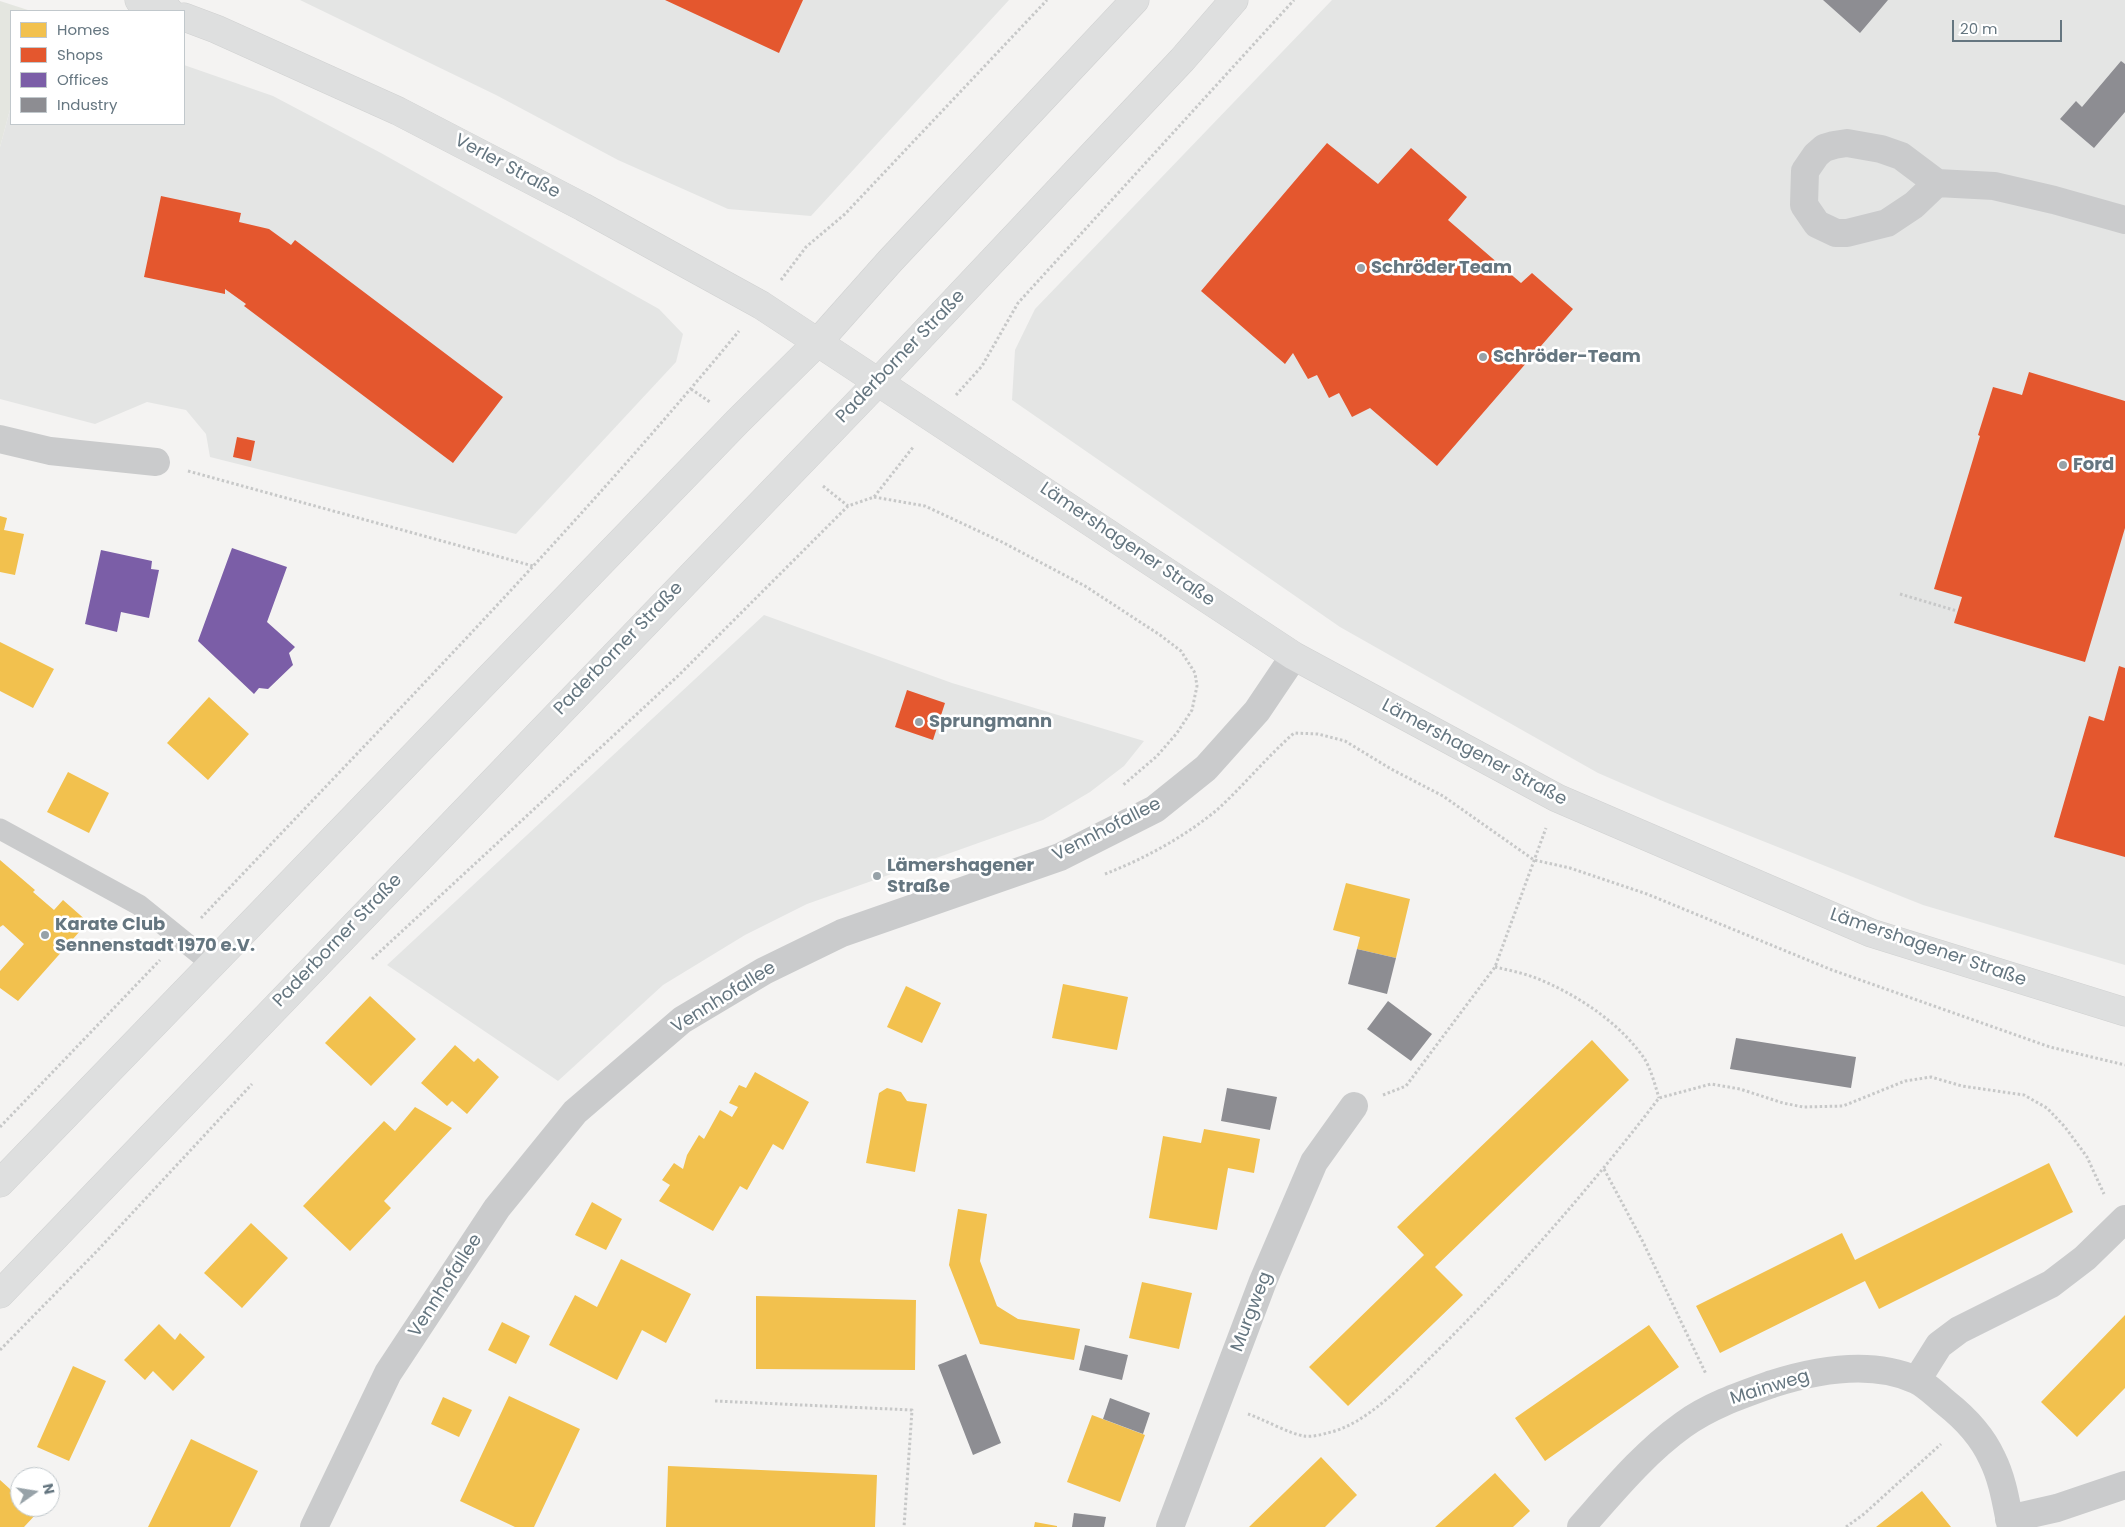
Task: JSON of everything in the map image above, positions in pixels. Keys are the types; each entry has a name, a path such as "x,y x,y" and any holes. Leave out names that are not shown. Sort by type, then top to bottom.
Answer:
{"main road":[{"path":"139,0 166,10"},
{"path":"0,1183 738,420 818,342 890,261 1135,0"},
{"name":"Paderborner Straße","path":"0,1294 332,946 879,381 1182,60 1234,0"},
{"name":"Verler Straße","path":"185,17 216,29 398,111 583,207 761,305 879,381"},
{"name":"Lämershagener Straße","path":"879,381 1294,656 1557,798 1871,933 2125,1012"}],"street":[{"path":"1937,183 1914,205 1887,223 1847,233 1836,233 1817,224 1804,205 1805,171 1816,155 1824,148 1834,144 1861,144 1901,156 1937,183 1994,186 2054,200 2125,220"},
{"path":"0,438 50,451 156,462"},
{"name":"Vennhofallee","path":"314,1527 388,1373 497,1208 575,1112 682,1020 764,971 842,933 1060,857 1155,810 1206,768 1257,711 1294,656"},
{"name":"Murgweg","path":"1170,1527 1263,1281 1314,1162 1354,1106"},
{"path":"2122,1222 2085,1258 2051,1284 1959,1330 1939,1345 1917,1380 1958,1413 1975,1430 1992,1457 2002,1484 2010,1523 2125,1485"},
{"name":"Mainweg","path":"1581,1527 1629,1472 1683,1425 1731,1398 1792,1378 1855,1368 1886,1370 1917,1380"}],"lane":[{"path":"0,829 139,905 212,964"}],"path":[{"path":"0,1127 181,939 533,566 691,389 761,305 806,247 845,214 1047,0"},
{"path":"874,497 936,418 982,366 1018,303 1294,0"},
{"path":"156,462 533,566"},
{"path":"365,965 679,675 848,506 874,497 925,506 1002,542 1085,586 1160,635 1180,651 1194,673 1197,686 1192,710 1177,734 1157,756 1118,789"},
{"path":"1900,594 1957,611"},
{"path":"1096,877 1122,868 1175,839 1217,809 1294,733 1318,734 1345,741 1391,769 1443,796 1534,860 1570,868 1647,894 1832,970 2042,1044 2125,1065"},
{"path":"1354,1106 1406,1086 1495,967 1557,798"},
{"path":"1495,967 1535,978 1571,996 1622,1032 1645,1059 1659,1098"},
{"path":"1218,1404 1304,1436 1327,1433 1358,1421 1416,1371 1533,1252 1604,1169 1659,1098 1711,1084 1740,1089 1783,1103 1803,1107 1843,1106 1905,1081 1931,1077 1962,1086 2024,1095 2047,1108 2065,1127 2086,1158 2122,1222"},
{"path":"0,1350 96,1251 257,1079"},
{"path":"1604,1169 1643,1242 1721,1404"},
{"path":"715,1401 912,1410 904,1527"},
{"path":"1846,1527 1864,1514 1942,1444 1958,1413"}],"shaded area":[{"path":"300,0 1009,0 811,216 728,209 618,160 496,95"},
{"path":"1332,0 2125,0 2125,965 1923,905 1665,802 1598,773 1340,627 1012,400 1015,350 1035,309"},
{"path":"0,1 28,10 10,10 10,110 0,147"},
{"path":"185,65 273,96 381,153 659,309 683,334 676,362 516,534 210,457 206,434 186,410 147,402 95,424 0,399 0,147 10,110 10,125 185,125"},
{"path":"764,615 952,683 1144,741 1124,766 1090,792 1043,820 807,904 745,935 663,985 558,1081 387,965"}],"building: Homes":[{"path":"0,516 7,518 4,530 24,534 15,575 0,572"},
{"path":"0,642 54,669 33,708 0,691"},
{"path":"209,697 249,734 208,780 167,743"},
{"path":"68,772 109,793 89,833 47,812"},
{"name":"Karate Club Sennenstadt 1970 e.V.","path":"0,860 35,890 33,892 54,910 63,900 88,922 18,1001 0,988 0,971 24,944 3,925 0,927"},
{"path":"1346,883 1410,899 1396,958 1357,949 1360,937 1333,930"},
{"path":"1063,984 1128,997 1117,1050 1052,1038"},
{"path":"906,986 941,1003 922,1043 887,1027"},
{"path":"370,996 416,1039 371,1086 325,1043"},
{"path":"1592,1040 1629,1080 1435,1267 1463,1295 1348,1406 1309,1367 1424,1255 1397,1227"},
{"path":"455,1045 474,1062 478,1058 499,1077 467,1114 452,1101 447,1106 421,1083"},
{"path":"755,1072 809,1102 783,1150 773,1144 747,1190 740,1186 713,1231 659,1201 670,1185 662,1180 674,1163 683,1169 687,1155 699,1135 704,1139 720,1110 732,1117 738,1107 729,1103 739,1085 746,1088"},
{"path":"887,1088 901,1092 907,1101 927,1104 915,1172 866,1163 879,1093"},
{"path":"415,1107 452,1128 384,1201 391,1208 350,1251 303,1206 384,1121 395,1131"},
{"path":"1204,1129 1260,1139 1254,1173 1228,1168 1217,1230 1149,1218 1163,1136 1201,1143"},
{"path":"2049,1163 2073,1212 1879,1309 1865,1281 1720,1353 1696,1306 1842,1233 1855,1260"},
{"path":"592,1202 622,1219 606,1250 575,1235"},
{"path":"958,1209 987,1214 980,1261 997,1306 1018,1319 1080,1329 1074,1360 980,1344 949,1265"},
{"path":"251,1223 288,1258 242,1308 204,1273"},
{"path":"621,1259 691,1294 666,1343 642,1330 617,1380 549,1345 575,1295 597,1307"},
{"path":"1142,1282 1192,1293 1179,1349 1129,1338"},
{"path":"756,1296 916,1300 915,1370 756,1369"},
{"path":"2125,1315 2125,1388 2077,1437 2041,1402"},
{"path":"502,1322 530,1336 516,1364 488,1350"},
{"path":"159,1324 175,1340 180,1333 205,1357 173,1391 153,1371 145,1380 124,1360"},
{"path":"1649,1325 1679,1367 1545,1461 1515,1418"},
{"path":"73,1366 106,1381 69,1461 37,1447"},
{"path":"509,1396 580,1429 534,1527 515,1527 460,1501"},
{"path":"443,1397 472,1410 459,1437 431,1424"},
{"path":"1092,1415 1145,1435 1120,1502 1067,1482"},
{"path":"191,1439 258,1471 230,1527 148,1527"},
{"path":"1321,1457 1357,1495 1325,1527 1249,1527"},
{"path":"668,1466 877,1475 875,1527 666,1527"},
{"path":"1495,1473 1530,1511 1513,1527 1435,1527"},
{"path":"0,1480 10,1489 10,1517 33,1517 24,1527 0,1527"},
{"path":"1922,1491 1951,1527 1876,1527"},
{"path":"1035,1522 1057,1526 1057,1527 1034,1527"}],"building: Shops":[{"path":"665,0 803,0 779,53"},
{"path":"1327,143 1378,184 1411,148 1467,197 1448,220 1521,283 1532,273 1573,309 1437,466 1370,408 1352,417 1339,393 1329,398 1317,375 1308,379 1293,353 1285,364 1201,291"},
{"path":"161,196 241,213 239,222 269,229 291,245 295,240 503,397 453,463 244,306 246,304 225,289 225,294 144,277"},
{"name":"Ford","path":"2029,372 2125,401 2125,528 2085,662 1954,623 1962,597 1934,589 1993,387 2022,395"},
{"path":"237,437 255,441 251,461 233,457"},
{"path":"2119,666 2125,668 2125,857 2054,837 2089,716 2104,721"},
{"path":"907,690 945,703 933,740 895,727"}],"building: Offices":[{"path":"232,548 287,567 267,622 295,647 289,653 293,665 268,689 259,688 254,694 198,641"},
{"path":"101,550 152,561 151,569 159,570 149,618 121,612 117,632 85,624"}],"building: Industry":[{"path":"1823,0 1888,0 1860,33"},
{"path":"2121,61 2125,64 2125,112 2094,148 2060,119 2076,101 2082,107"},
{"path":"1357,949 1396,958 1387,994 1348,984"},
{"path":"1388,1001 1432,1034 1411,1061 1367,1029"},
{"path":"1736,1038 1856,1057 1851,1088 1730,1069"},
{"path":"1227,1088 1277,1097 1270,1130 1221,1121"},
{"path":"1085,1345 1128,1355 1122,1380 1079,1370"},
{"path":"966,1354 1001,1443 973,1455 938,1365"},
{"path":"1110,1398 1150,1413 1143,1434 1103,1419"},
{"path":"1074,1513 1106,1517 1104,1527 1072,1527"}],"place":[{"name":"Schröder Team","path":"1361,268"},
{"name":"Schröder-Team","path":"1483,357"},
{"name":"Ford","path":"2063,465"},
{"name":"Sprungmann","path":"919,722"},
{"name":"Lämershagener Straße","path":"877,876"},
{"name":"Karate Club Sennenstadt 1970 e.V.","path":"45,935"}]}
